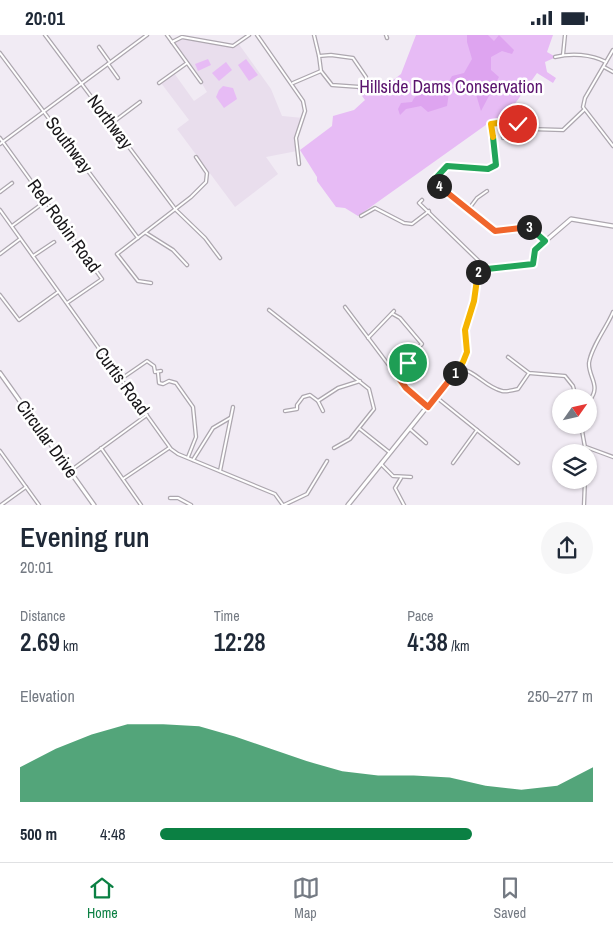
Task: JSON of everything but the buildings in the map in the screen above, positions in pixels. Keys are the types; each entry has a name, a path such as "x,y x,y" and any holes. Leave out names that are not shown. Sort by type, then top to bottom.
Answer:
{"street":[{"name":"Northway","path":"45,35 176,210 205,238 220,258"},
{"path":"0,144 147,35"},
{"path":"167,35 201,82"},
{"path":"172,42 182,37 232,46 249,35"},
{"path":"257,35 293,83 305,108 296,138 300,164"},
{"path":"314,35 321,71 334,86 360,87 365,84 367,79 351,57 319,57"},
{"path":"563,55 565,35"},
{"path":"99,47 118,78"},
{"path":"613,50 585,98 584,110 613,146"},
{"name":"Southway","path":"0,53 138,238"},
{"path":"555,57 563,55 594,57 606,62"},
{"path":"159,83 187,63"},
{"path":"604,67 613,72"},
{"path":"293,83 321,71"},
{"path":"111,123 140,102"},
{"path":"545,241 529,227 495,231 434,180 447,166 490,168 496,163 491,124 512,121 530,129 561,130 584,110"},
{"path":"502,122 503,138"},
{"name":"Red Robin Road","path":"0,137 102,279 66,303"},
{"path":"151,283 138,281 117,254 176,210 206,180 207,173 196,157"},
{"path":"0,191 12,183"},
{"path":"468,210 477,198 487,191"},
{"path":"422,200 419,203 487,269"},
{"path":"11,226 46,201"},
{"path":"361,216 374,208 404,223 412,224 429,211"},
{"name":"Curtis Road","path":"0,210 169,447 187,458 275,494 284,505"},
{"path":"348,505 459,368 467,352 465,330 474,301 477,274 480,270 533,264 535,250 571,219 613,226"},
{"path":"146,233 174,250 186,265"},
{"path":"0,254 21,239"},
{"path":"33,256 54,242"},
{"path":"0,295 20,320 58,293"},
{"path":"345,307 406,388 428,407"},
{"path":"269,310 369,389 374,409 360,429 350,439 334,448"},
{"path":"368,338 394,312 422,344 396,374"},
{"path":"593,389 595,382 589,367 591,357 613,312"},
{"path":"508,357 528,373 563,375 573,385 574,389"},
{"path":"121,379 149,361 158,373 159,383 163,384 169,381 176,383 192,407 196,437 187,458"},
{"path":"459,368 466,369 480,380 502,391 518,389 528,373"},
{"name":"Circular Drive","path":"0,373 94,505"},
{"path":"318,401 338,388 360,381"},
{"path":"285,411 297,409 297,405 307,395 318,401 323,411"},
{"path":"436,397 518,463"},
{"path":"220,471 233,407"},
{"path":"70,471 146,415"},
{"path":"193,460 213,428 230,418"},
{"path":"360,429 390,453"},
{"path":"410,429 426,443"},
{"path":"453,463 477,430"},
{"path":"101,447 142,505"},
{"path":"123,479 169,447"},
{"path":"0,451 39,505"},
{"path":"597,451 613,457"},
{"path":"0,459 4,457"},
{"path":"284,505 307,494 327,461"},
{"path":"381,464 394,476 401,478 411,477"},
{"path":"401,478 395,488 404,505"},
{"path":"1,505 26,487"},
{"path":"583,504 584,489"},
{"path":"170,498 178,498 190,505"}],"shaded area":[{"path":"467,35 488,35 494,41 499,35 514,50 512,54 502,51 491,57 491,70 499,77 481,111 475,91 469,89 449,93 447,106 428,112 421,106 406,109 400,115 398,109 401,103 412,102 417,95 426,90 445,88 452,76 464,73 472,59"},
{"path":"182,38 230,47 238,43 271,89 282,116 303,118 297,134 297,151 266,157 278,174 235,207 177,129 189,120 161,83 174,73 194,101 207,92 201,82 203,81 175,43"}],"green space":[{"name":"Hillside Dams Conservation","path":"416,35 553,35 547,52 554,56 554,58 545,62 547,72 556,78 553,83 537,73 509,112 490,122 358,216 345,208 336,207 317,181 317,177 300,150 332,126 333,116 354,110 365,100 357,89 365,86 367,81 379,91 401,74"},
{"path":"208,59 211,65 198,71 195,64"},
{"path":"246,59 258,75 249,81 238,65"},
{"path":"226,62 232,70 219,81 212,73"},
{"path":"223,86 233,88 237,99 224,108 216,97"}],"route":[{"path":"408,363 396,374 406,388 413,392 428,407 463,362 467,352 465,330 474,301 477,274 480,270 533,264 535,250 545,241 535,230 529,227 494,230 434,181 447,166 488,169 496,165 491,124 511,121 518,124"}]}
